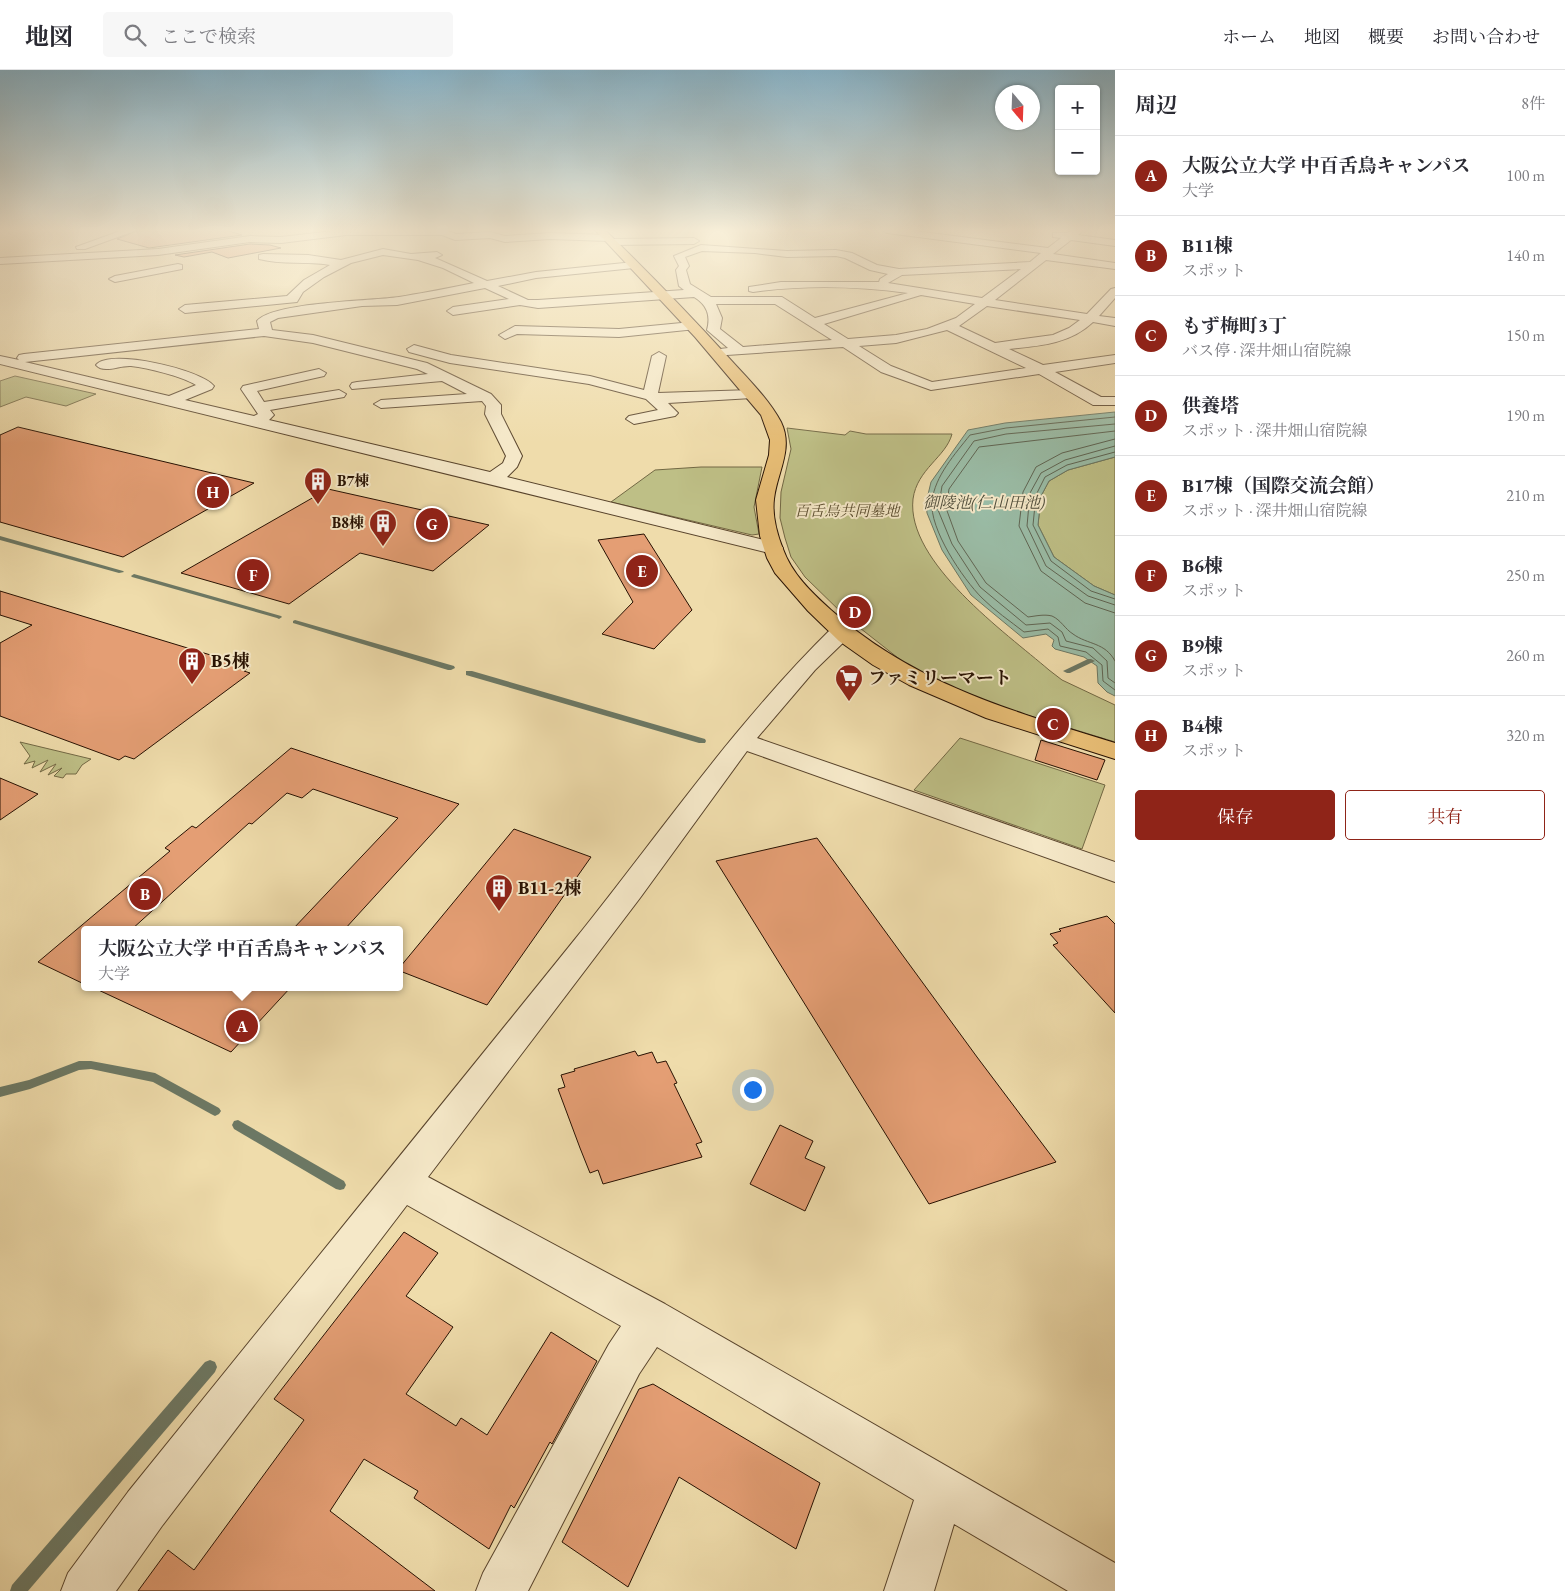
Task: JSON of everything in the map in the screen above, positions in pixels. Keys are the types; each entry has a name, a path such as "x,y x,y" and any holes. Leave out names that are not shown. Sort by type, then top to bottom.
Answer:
{"main road":[{"path":"668,301 717,353 752,394 776,431 779,446 765,496 766,513 773,548 781,567 794,585 841,632 885,664 930,687 985,710 1115,752"}],"street":[{"path":"185,309 272,301"},
{"path":"325,301 357,303 397,301"},
{"path":"453,311 515,301"},
{"path":"525,301 598,327 608,333"},
{"path":"538,304 574,301"},
{"path":"709,301 716,318 713,330 740,351"},
{"path":"779,301 886,369 931,386 1115,359"},
{"path":"844,301 881,305"},
{"path":"813,323 893,301"},
{"path":"978,301 1115,322"},
{"path":"991,347 1051,339 1072,332 1090,318 1106,301"},
{"path":"717,353 896,339 949,326 960,321 985,302"},
{"path":"357,303 365,318"},
{"path":"266,332 264,322 268,318 357,303"},
{"path":"506,335 515,330 544,332 566,330 608,333 692,326"},
{"path":"949,326 1042,370 1098,402 1115,401"},
{"path":"1,361 266,332 313,339 351,348 422,366 486,396 494,405 493,414 514,456 514,463 492,478"},
{"path":"351,348 367,343 406,347 450,359 599,382 663,399 752,394"},
{"path":"650,395 659,356"},
{"path":"1,361 172,400 260,414 492,478 773,548"},
{"path":"66,375 85,368 130,362 192,377 207,386 172,400"},
{"path":"260,414 248,389 319,372"},
{"path":"357,386 443,377"},
{"path":"576,394 599,382"},
{"path":"260,414 340,394"},
{"path":"611,402 650,395"},
{"path":"634,419 670,414 650,395"},
{"path":"381,404 486,396"},
{"path":"86,1591 145,1509 643,874 741,741 814,656 841,632"},
{"path":"741,741 1114,870"},
{"path":"402,1182 650,1319 1115,1591"},
{"path":"501,1591 624,1359 650,1319"},
{"path":"910,1591 941,1490"}],"green space":[{"path":"15,376 96,394 66,406 26,397 0,407 0,381"},
{"name":"百舌鳥共同墓地","path":"787,428 845,435 850,431 866,434 952,434 944,450 920,479 913,499 915,523 925,547 962,594 1009,637 1062,680 1115,705 1115,742 1004,708 950,686 907,665 846,617 805,577 791,557 785,538 780,518 781,492 791,449"},
{"path":"1115,457 1115,595 1094,586 1054,557 1038,525 1041,496 1049,481 1068,470"},
{"path":"701,467 762,467 754,507 759,534 752,535 611,502 655,470"},
{"path":"960,738 1105,785 1082,849 914,790"},
{"path":"20,742 91,759 82,765 76,774 66,774 63,778 54,776 62,768 48,775 56,764 40,772 48,760 32,768 35,761 24,764 30,756"}],"water":[{"name":"御陵池(仁山田池)","path":"1115,412 1115,457 1068,470 1049,481 1041,496 1038,525 1054,557 1094,586 1115,595 1115,696 1107,692 1098,683 1097,666 1084,657 1055,649 1052,646 1054,640 1046,634 1023,638 971,595 942,550 927,513 926,503 931,482 968,430 1005,423"}],"building":[{"path":"18,427 254,483 123,557 0,522 0,435"},
{"path":"328,489 489,525 433,571 360,553 289,604 181,573"},
{"path":"644,534 692,610 654,649 602,634 633,602 598,540"},
{"name":"B5棟","path":"0,591 250,667 244,671 250,673 134,759 125,756 119,760 0,716 0,643 32,625 0,615"},
{"path":"1041,740 1105,760 1097,780 1035,760"},
{"path":"291,748 459,804 348,926 296,926 398,818 313,789 302,798 287,793 252,824 249,823 135,926 81,926 81,983 38,962 170,851 165,848 192,826 196,828"},
{"path":"0,778 38,794 0,820"},
{"name":"B11-2棟","path":"514,829 591,857 487,1005 403,972 403,963"},
{"path":"817,838 1056,1162 929,1204 716,861"},
{"path":"1107,916 1115,924 1115,1013 1053,945 1058,943 1050,934 1061,931 1059,929"},
{"path":"101,991 287,991 231,1052"},
{"path":"635,1051 638,1056 652,1052 657,1063 666,1061 677,1083 674,1084 702,1142 696,1144 702,1157 603,1184 598,1170 590,1173 580,1148 558,1089 565,1087 561,1075 575,1071 574,1069"},
{"path":"780,1125 813,1141 805,1158 825,1167 805,1211 750,1184"},
{"path":"404,1232 438,1253 406,1296 453,1327 406,1394 456,1426 461,1418 487,1435 551,1332 597,1361 552,1444 550,1442 514,1508 511,1505 489,1549 414,1498 418,1491 364,1459 330,1511 435,1591 138,1591 168,1550 194,1570 304,1420 274,1399"},
{"path":"653,1384 820,1483 796,1549 679,1477 628,1587 562,1542 639,1389"}],"waterway":[{"path":"0,538 121,572"},
{"path":"134,576 279,617"},
{"path":"295,622 451,668"},
{"path":"1067,671 1091,661"},
{"path":"469,673 702,741"},
{"path":"0,1092 30,1084 79,1066 91,1065 155,1078 215,1111"},
{"path":"238,1125 340,1185"},
{"path":"18,1591 210,1367"}],"place":[{"name":"B4棟","path":"213,492"},
{"name":"B7棟","path":"318,505"},
{"name":"B9棟","path":"432,524"},
{"name":"B8棟","path":"383,547"},
{"name":"B17棟（国際交流会館）","path":"642,571"},
{"name":"B6棟","path":"253,575"},
{"name":"供養塔","path":"855,612"},
{"name":"B5棟","path":"192,685"},
{"name":"ファミリーマート","path":"849,702"},
{"name":"もず梅町3丁","path":"1053,724"},
{"name":"B11棟","path":"145,894"},
{"name":"B11-2棟","path":"499,912"},
{"name":"大阪公立大学 中百舌鳥キャンパス","path":"242,1026"}]}
